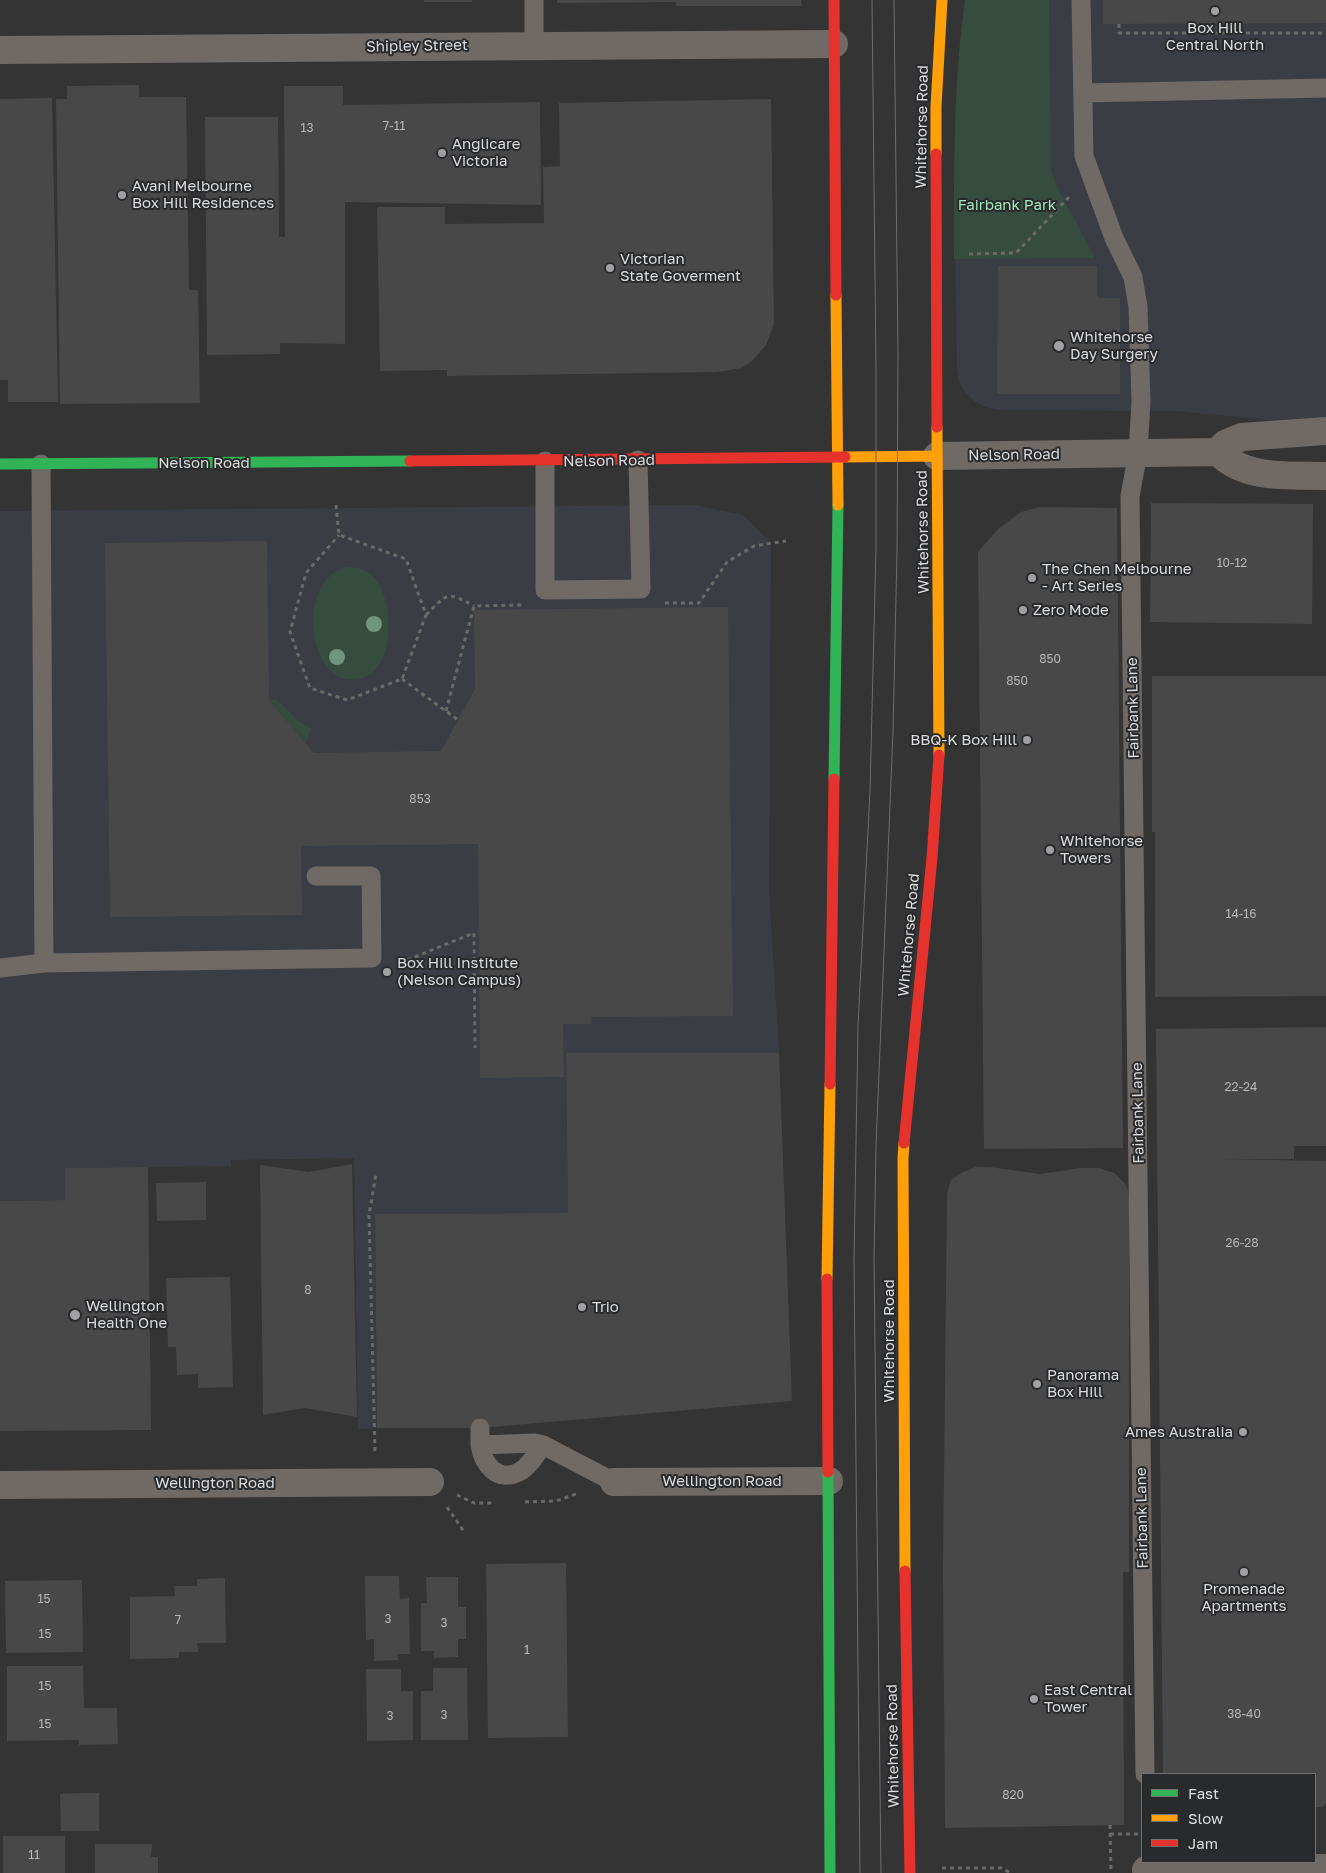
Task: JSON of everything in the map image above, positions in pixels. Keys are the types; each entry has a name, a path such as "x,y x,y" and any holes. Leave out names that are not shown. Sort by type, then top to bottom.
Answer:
{"main road":[{"path":"830,1873 827,1295 839,545 834,0"},
{"name":"Whitehorse Road","path":"910,1873 904,1487 904,1158 932,858 939,757 936,107 942,0"},
{"name":"Nelson Road","path":"0,464 546,461 937,456"}],"street":[{"name":"Shipley Street","path":"0,50 834,44"},
{"path":"1326,431 1242,437 1225,444 1218,452 1235,466 1254,472 1326,476"},
{"name":"Nelson Road","path":"937,456 1218,452"},
{"name":"Wellington Road","path":"614,1482 829,1481"},
{"name":"Wellington Road","path":"0,1485 430,1482"},
{"path":"1146,1866 1326,1868"}],"lane":[{"path":"534,0 534,45"},
{"name":"Fairbank Lane","path":"1081,0 1084,156 1114,238 1133,277 1140,334 1141,402 1138,453 1130,496 1145,1773"},
{"path":"1083,93 1326,88"},
{"path":"546,461 545,590 641,589 638,460"},
{"path":"41,464 44,963"},
{"path":"0,968 44,963 372,958 371,876 316,876"},
{"path":"543,1445 528,1465 519,1472 510,1475 501,1474 492,1470 486,1464 482,1456 480,1436 543,1445 614,1482"}],"path":[{"path":"1118,24 1119,33 1326,33"},
{"path":"969,254 1016,253 1090,175"},
{"path":"336,505 339,535 306,573 290,632 310,688 346,700 402,679 426,615 444,596 453,595 474,606"},
{"path":"339,535 406,559 426,615"},
{"path":"402,679 458,720"},
{"path":"372,958 399,964 474,933 475,1048"},
{"path":"375,1482 369,1215 376,1174"},
{"path":"1110,1825 1111,1873"},
{"path":"1110,1834 1141,1834"},
{"path":"934,1868 1011,1873"}],"shaded area":[{"path":"965,0 1326,0 1326,417 1313,420 1276,421 1177,411 999,410 985,407 974,401 965,392 959,382 957,369 954,171 958,78"},
{"name":"Box Hill Institute (Nelson Campus)","path":"694,505 743,515 771,542 769,891 779,1053 566,1053 568,1213 375,1214 377,1428 358,1429 354,1158 231,1160 231,1166 65,1168 65,1200 0,1201 0,511"}],"green space":[{"name":"Fairbank Park","path":"965,0 1049,0 1051,170 1057,187 1095,258 954,259 956,97"},
{"path":"346,567 359,568 371,575 379,585 385,599 388,615 389,632 386,649 380,663 371,673 358,679 341,677 328,667 319,651 314,632 314,611 319,592 330,576"},
{"path":"269,700 277,700 298,721 311,729 306,743"}],"building":[{"path":"424,0 472,0 472,2 424,2"},
{"path":"557,0 801,0 802,6 676,6 676,2 557,3"},
{"name":"Box Hill Central North","path":"1103,0 1326,0 1326,23 1103,24"},
{"name":"Avani Melbourne Box Hill Residences","path":"139,85 139,97 186,97 189,290 198,290 200,403 60,404 56,99 67,99 67,86"},
{"path":"284,86 343,86 343,105 540,102 541,205 345,202 345,344 280,343 280,354 207,355 205,117 278,117 279,237 285,237"},
{"path":"52,98 58,402 8,402 8,380 0,380 0,99"},
{"name":"Victorian State Goverment","path":"771,99 774,324 766,345 751,362 741,368 717,372 447,376 447,370 380,371 377,207 445,207 445,224 544,223 543,167 560,166 559,103"},
{"name":"Whitehorse Day Surgery","path":"998,266 1097,266 1097,298 1120,298 1120,394 997,394"},
{"path":"1151,503 1313,504 1312,624 1150,622"},
{"name":"Whitehorse Towers","path":"1040,507 1117,508 1123,1148 984,1149 978,552 999,528 1021,512"},
{"path":"267,541 269,700 314,753 441,751 475,689 474,610 728,607 733,1016 591,1017 592,1024 563,1024 564,1077 480,1078 478,844 301,846 302,915 110,917 105,543"},
{"path":"1152,676 1326,676 1326,996 1155,997 1155,832 1152,832"},
{"path":"1326,1027 1326,1146 1294,1146 1294,1159 1221,1159 1326,1161 1326,1803 1322,1807 1316,1807 1316,1773 1163,1773 1156,1029"},
{"name":"Trio","path":"566,1053 779,1053 792,1401 480,1428 377,1428 375,1214 568,1213"},
{"path":"352,1164 357,1417 305,1408 263,1415 260,1165 309,1172"},
{"name":"Wellington Health One","path":"148,1167 151,1430 0,1431 0,1201 65,1200 65,1168"},
{"name":"Panorama Box Hill","path":"976,1167 990,1167 1040,1174 1080,1168 1099,1168 1114,1173 1124,1182 1128,1190 1129,1572 1123,1572 1124,1825 945,1828 943,1569 947,1193 951,1180 963,1172"},
{"path":"206,1182 206,1220 157,1221 156,1183"},
{"path":"230,1277 233,1387 198,1388 198,1374 177,1375 176,1347 168,1347 166,1278"},
{"path":"566,1563 568,1737 488,1738 486,1564"},
{"path":"365,1576 399,1576 400,1599 409,1598 410,1654 397,1654 398,1660 374,1661 374,1639 366,1640"},
{"path":"426,1577 458,1577 458,1607 466,1607 466,1639 458,1639 458,1657 434,1658 434,1651 421,1651 421,1603 427,1603"},
{"path":"225,1578 226,1643 197,1643 198,1652 179,1652 179,1658 130,1659 130,1597 175,1596 174,1586 197,1586 197,1579"},
{"path":"82,1580 83,1652 6,1653 5,1581"},
{"path":"7,1666 83,1666 84,1708 117,1708 118,1744 79,1745 79,1740 7,1741"},
{"path":"433,1668 467,1668 468,1740 421,1740 421,1691 433,1691"},
{"path":"366,1669 401,1669 401,1691 413,1691 413,1740 367,1741"},
{"path":"99,1793 99,1831 61,1831 60,1794"},
{"path":"3,1836 65,1836 65,1873 3,1873"},
{"path":"95,1844 152,1844 151,1857 158,1857 158,1873 95,1873"}],"tram line":[{"path":"860,1873 854,1260 858,1025 870,791 876,548 872,0"},
{"path":"881,1873 874,1257 876,1146 893,732 897,551 898,353 894,0"}],"traffic: fast":[{"path":"0,464 410,461"},
{"path":"834,779 838,505"},
{"path":"828,1472 830,1873"}],"traffic: slow":[{"path":"936,154 936,107 942,0"},
{"path":"836,295 838,505"},
{"path":"937,427 939,755"},
{"path":"845,457 937,456"},
{"path":"827,1279 830,1084"},
{"path":"904,1143 905,1571"}],"traffic: jam":[{"path":"834,0 836,295"},
{"path":"936,154 937,427"},
{"path":"410,461 845,457"},
{"path":"904,1143 932,858 939,755"},
{"path":"830,1084 834,779"},
{"path":"827,1279 828,1472"},
{"path":"905,1571 910,1873"}],"place":[{"name":"Box Hill Central North","path":"1215,11"},
{"name":"Anglicare Victoria","path":"442,153"},
{"name":"Avani Melbourne Box Hill Residences","path":"122,195"},
{"name":"Victorian State Goverment","path":"610,268"},
{"name":"Whitehorse Day Surgery","path":"1059,346"},
{"name":"The Chen Melbourne - Art Series","path":"1032,578"},
{"name":"Zero Mode","path":"1023,610"},
{"name":"BBQ-K Box Hill","path":"1027,740"},
{"name":"Whitehorse Towers","path":"1050,850"},
{"name":"Box Hill Institute (Nelson Campus)","path":"387,972"},
{"name":"Trio","path":"582,1307"},
{"name":"Wellington Health One","path":"75,1315"},
{"name":"Panorama Box Hill","path":"1037,1384"},
{"name":"Ames Australia","path":"1243,1432"},
{"name":"Promenade Apartments","path":"1244,1572"},
{"name":"East Central Tower","path":"1034,1699"}]}
